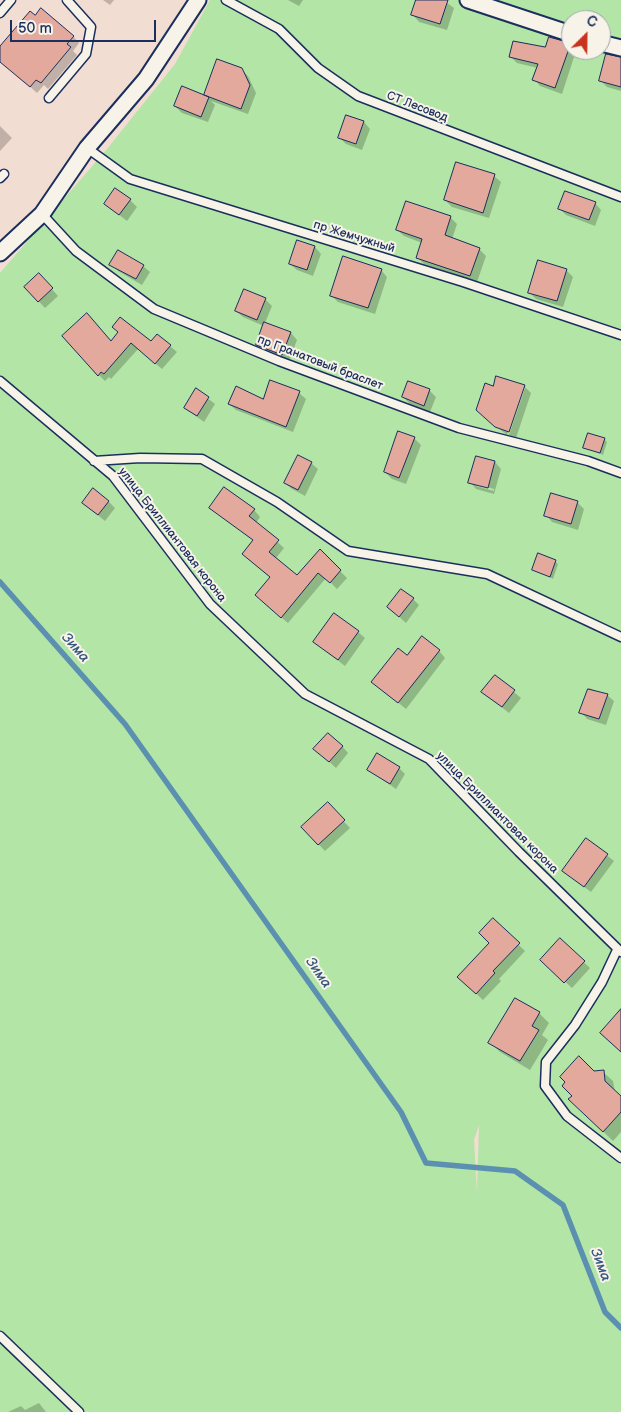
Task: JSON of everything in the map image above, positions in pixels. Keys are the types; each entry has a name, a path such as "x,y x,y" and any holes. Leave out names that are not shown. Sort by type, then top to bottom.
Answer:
{"street":[{"path":"0,253 42,214 87,148 146,79 198,0"},
{"path":"468,0 561,31"}],"lane":[{"path":"0,13 11,0"},
{"path":"49,98 86,54 90,27 67,0"},
{"name":"СТ Лесовод","path":"226,0 278,29 318,68 358,96 621,197"},
{"name":"пр Жемчужный","path":"87,148 130,179 463,282 621,335"},
{"name":"пр Гранатовый браслет","path":"42,214 76,251 154,309 279,361 459,428 588,462 621,473"},
{"name":"улица Бриллиантовая корона","path":"0,380 113,476 210,604 305,694 428,759 619,951"},
{"path":"94,461 140,458 202,459 277,502 348,551 487,574 621,637"},
{"path":"619,951 575,1025 546,1062 545,1086 567,1116 621,1158"},
{"path":"0,1336 78,1412"}],"green space":[{"path":"210,0 621,0 621,1412 0,1412 0,273 107,149 175,64","holes":["479,1125 477,1193 474,1140"]}],"building":[{"path":"416,0 448,0 440,24 411,15"},
{"path":"41,8 74,36 67,44 71,47 41,83 36,80 30,87 0,62 0,46 30,11 35,15"},
{"path":"549,37 561,40 561,60 565,60 555,88 532,80 538,64 509,57 513,41 545,47"},
{"path":"611,55 621,57 621,87 599,81 604,60 611,60"},
{"path":"217,59 242,68 250,85 241,109 204,95"},
{"path":"182,86 209,97 201,117 174,106"},
{"path":"346,115 364,121 356,144 338,138"},
{"path":"456,162 495,174 483,213 444,200"},
{"path":"115,188 131,199 119,215 104,204"},
{"path":"565,191 596,202 589,220 558,209"},
{"path":"406,201 451,216 445,235 480,248 470,276 416,258 422,239 396,230"},
{"path":"297,240 315,246 307,270 289,264"},
{"path":"118,250 144,265 136,279 109,265"},
{"path":"343,256 382,269 368,308 330,296"},
{"path":"538,260 567,269 557,301 528,293"},
{"path":"39,273 53,288 38,302 24,287"},
{"path":"244,289 266,298 257,320 235,311"},
{"path":"87,313 111,341 118,332 112,327 120,317 151,341 157,334 171,345 155,364 131,343 104,374 101,372 98,376 62,336"},
{"path":"264,322 291,332 282,355 256,345"},
{"path":"496,376 525,385 509,432 495,427 476,410 485,383 493,386"},
{"path":"270,380 300,391 286,427 228,404 236,386 263,399"},
{"path":"408,381 430,389 424,406 402,397"},
{"path":"196,388 209,397 197,416 184,408"},
{"path":"398,431 415,437 399,478 384,472"},
{"path":"588,433 605,438 600,453 583,448"},
{"path":"298,455 312,462 298,490 284,483"},
{"path":"476,456 495,461 488,488 468,483"},
{"path":"224,487 255,509 249,516 279,540 269,552 297,575 320,549 341,570 330,583 318,573 281,618 255,595 270,577 242,554 253,540 209,508"},
{"path":"93,488 109,501 98,515 82,503"},
{"path":"551,493 578,501 571,524 544,516"},
{"path":"538,553 556,560 550,577 532,570"},
{"path":"401,589 414,598 399,617 387,607"},
{"path":"334,613 359,631 338,660 313,642"},
{"path":"422,636 440,650 398,703 371,682 398,648 407,655"},
{"path":"495,675 515,690 502,707 481,692"},
{"path":"588,689 608,694 599,719 579,713"},
{"path":"328,733 343,746 329,762 313,749"},
{"path":"377,753 400,767 390,784 367,770"},
{"path":"328,802 345,820 318,845 301,827"},
{"path":"586,838 608,854 584,887 562,871"},
{"path":"493,918 520,943 493,971 495,973 476,994 457,977 489,943 479,933"},
{"path":"560,938 585,961 564,983 540,960"},
{"path":"515,998 540,1012 532,1026 539,1030 520,1061 488,1043"},
{"path":"621,1009 621,1052 600,1033"},
{"path":"579,1056 594,1071 604,1070 605,1081 621,1096 621,1112 603,1132 568,1099 572,1096 562,1086 565,1082 560,1077"}],"waterway":[{"name":"Зима","path":"0,582 125,724 401,1112 426,1163 515,1171 563,1205 605,1312 621,1328"}]}
